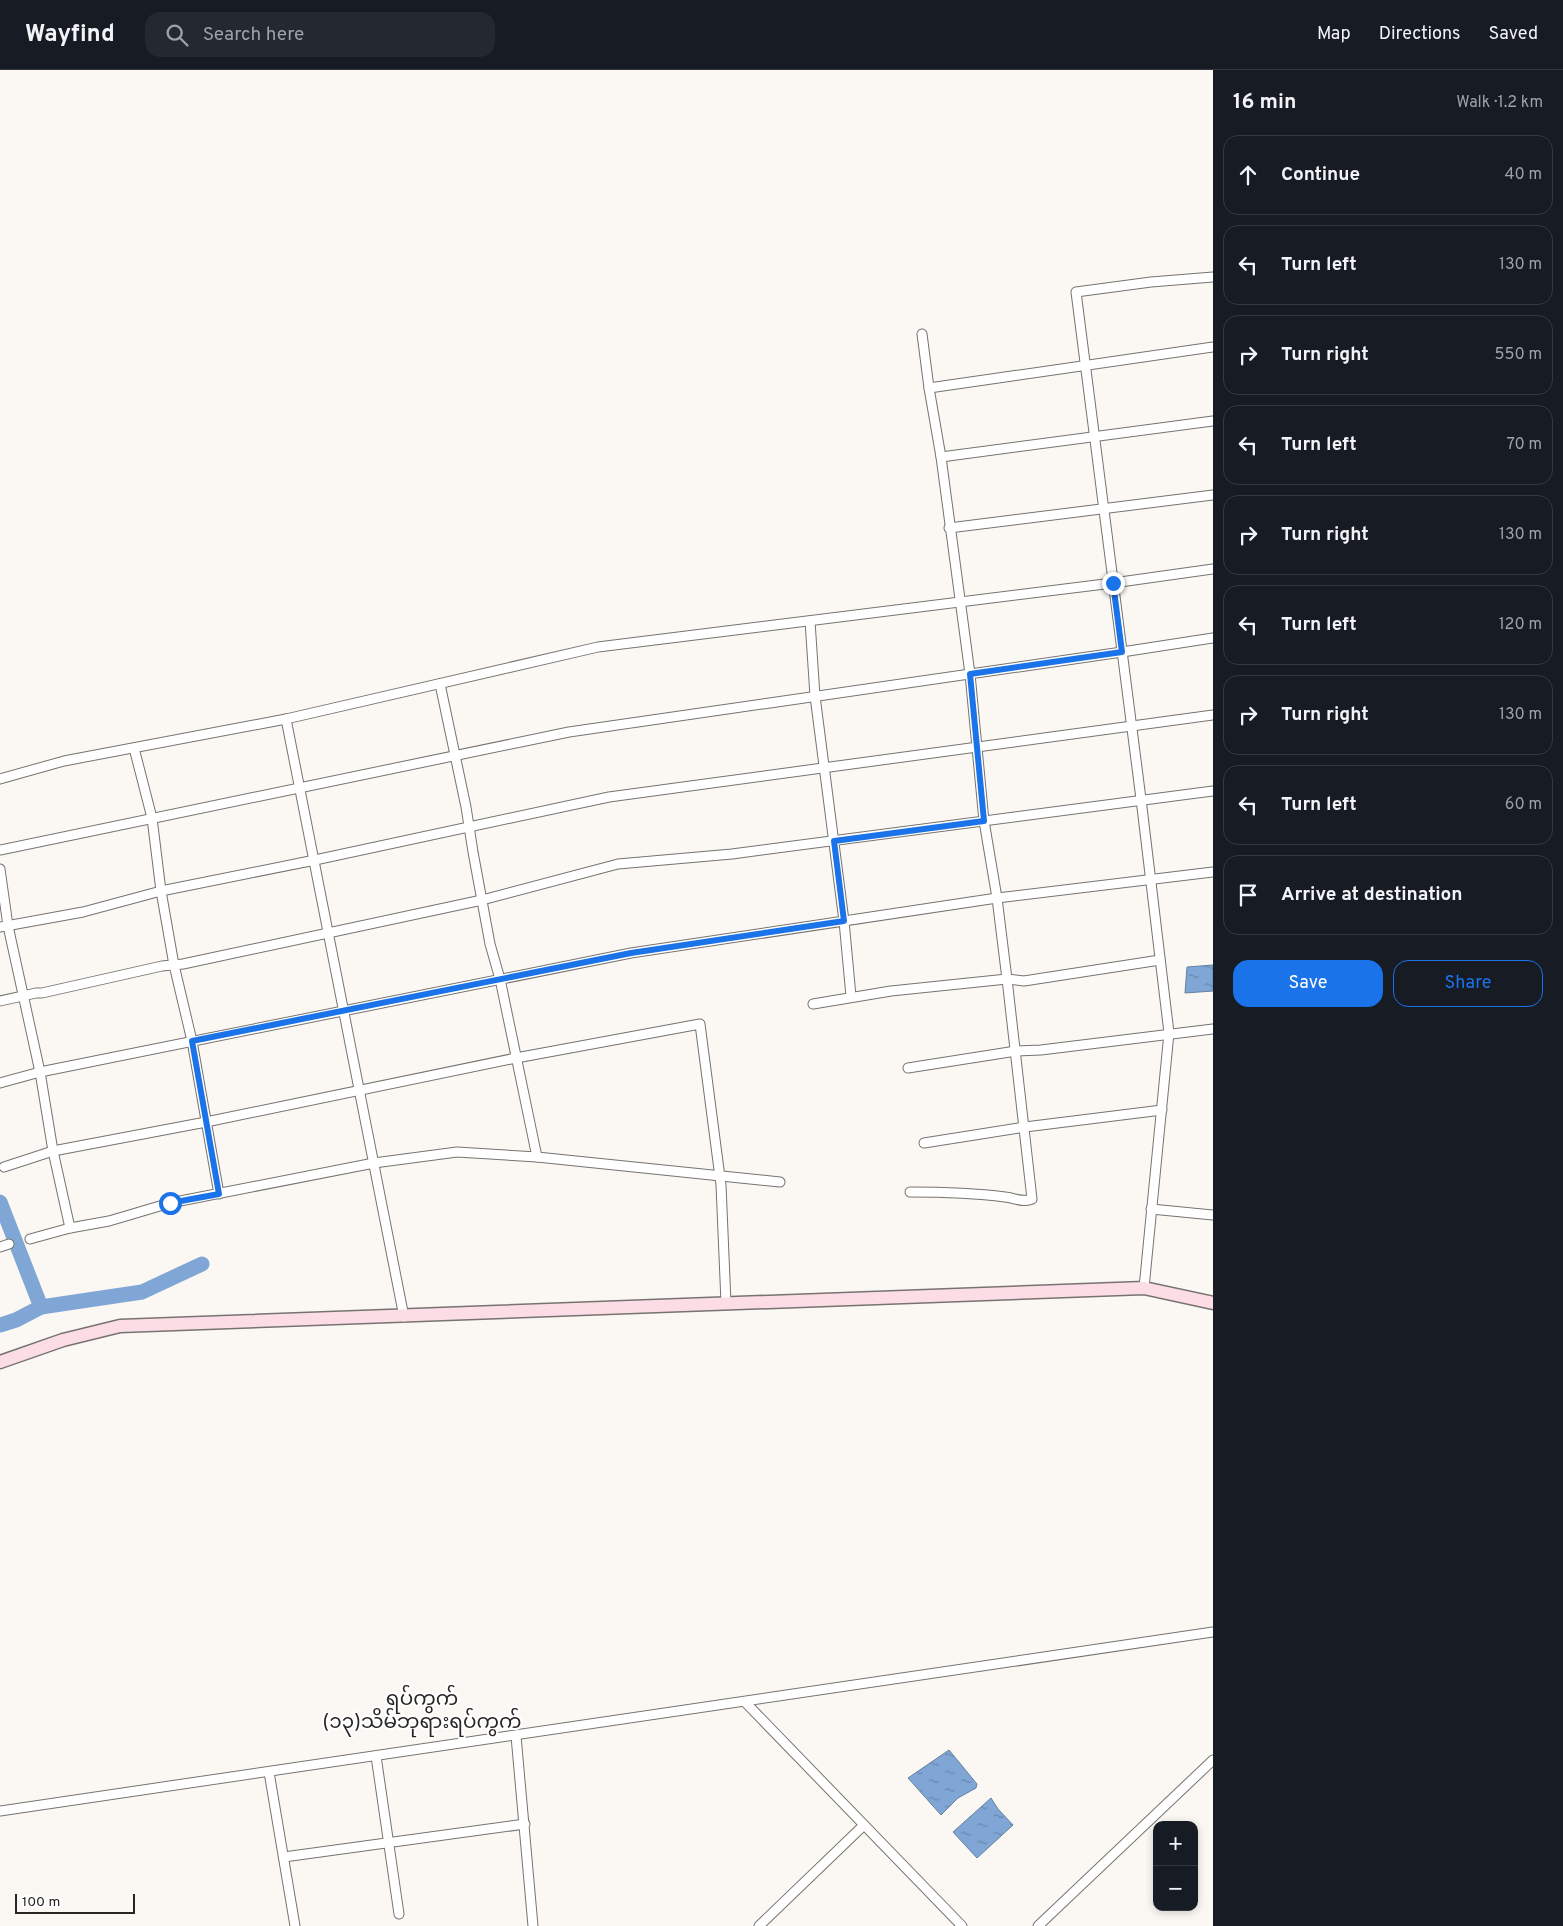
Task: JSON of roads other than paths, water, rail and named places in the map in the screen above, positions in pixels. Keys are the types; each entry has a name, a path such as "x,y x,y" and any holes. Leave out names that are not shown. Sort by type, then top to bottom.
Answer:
{"main road":[{"path":"0,1362 63,1340 120,1326 404,1317 1144,1288 1213,1303"}],"street":[{"path":"1144,1288 1169,1033 1076,292 1151,282 1213,277"},
{"path":"910,1192 954,1193 1032,1199 997,898 984,821 961,602 949,528 941,457 928,388 922,334"},
{"path":"928,388 1213,347"},
{"path":"941,457 1213,421"},
{"path":"949,528 1213,496"},
{"path":"0,779 64,761 286,719 598,647 1213,569"},
{"path":"810,621 815,696 844,921 851,996"},
{"path":"0,850 569,732 1213,638"},
{"path":"440,684 470,827 490,944 500,979 537,1157"},
{"path":"4,927 83,912 161,891 609,797 1213,715"},
{"path":"286,719 345,1010 404,1317"},
{"path":"134,748 152,818 161,891 174,965 192,1041 219,1194"},
{"path":"0,1001 162,966 329,934 482,900 618,864 732,854 1213,790"},
{"path":"0,869 4,927 40,1072 53,1151 70,1228"},
{"path":"0,1083 40,1072 631,953 997,898 1213,872"},
{"path":"813,1004 851,996 1007,979 1024,981 1160,960"},
{"path":"4,1167 53,1151 206,1122 516,1058 700,1024 720,1176 726,1303"},
{"path":"908,1068 1016,1051 1042,1050 1213,1029"},
{"path":"924,1144 1025,1127 1162,1110"},
{"path":"30,1240 70,1228 109,1221 170,1203 374,1163 457,1152 537,1157 780,1182"},
{"path":"1151,1209 1213,1215"},
{"path":"0,1811 1213,1632"},
{"path":"744,1702 962,1926"},
{"path":"516,1736 533,1926"},
{"path":"376,1756 399,1914"},
{"path":"1038,1926 1213,1760"},
{"path":"270,1772 295,1926"},
{"path":"284,1857 525,1824"},
{"path":"759,1926 864,1825"}],"water":[{"path":"1213,965 1213,991 1185,993 1187,967"},
{"path":"949,1750 977,1784 976,1788 958,1798 941,1815 908,1778"},
{"path":"991,1798 998,1809 1013,1825 977,1858 953,1832"}],"waterway":[{"path":"0,1202 41,1307"},
{"path":"0,1325 16,1320 41,1307 142,1292 202,1264"}],"district":[{"name":"ရပ်ကွက် (၁၃)သိမ်ဘုရားရပ်ကွက်","path":"422,1712"}]}
